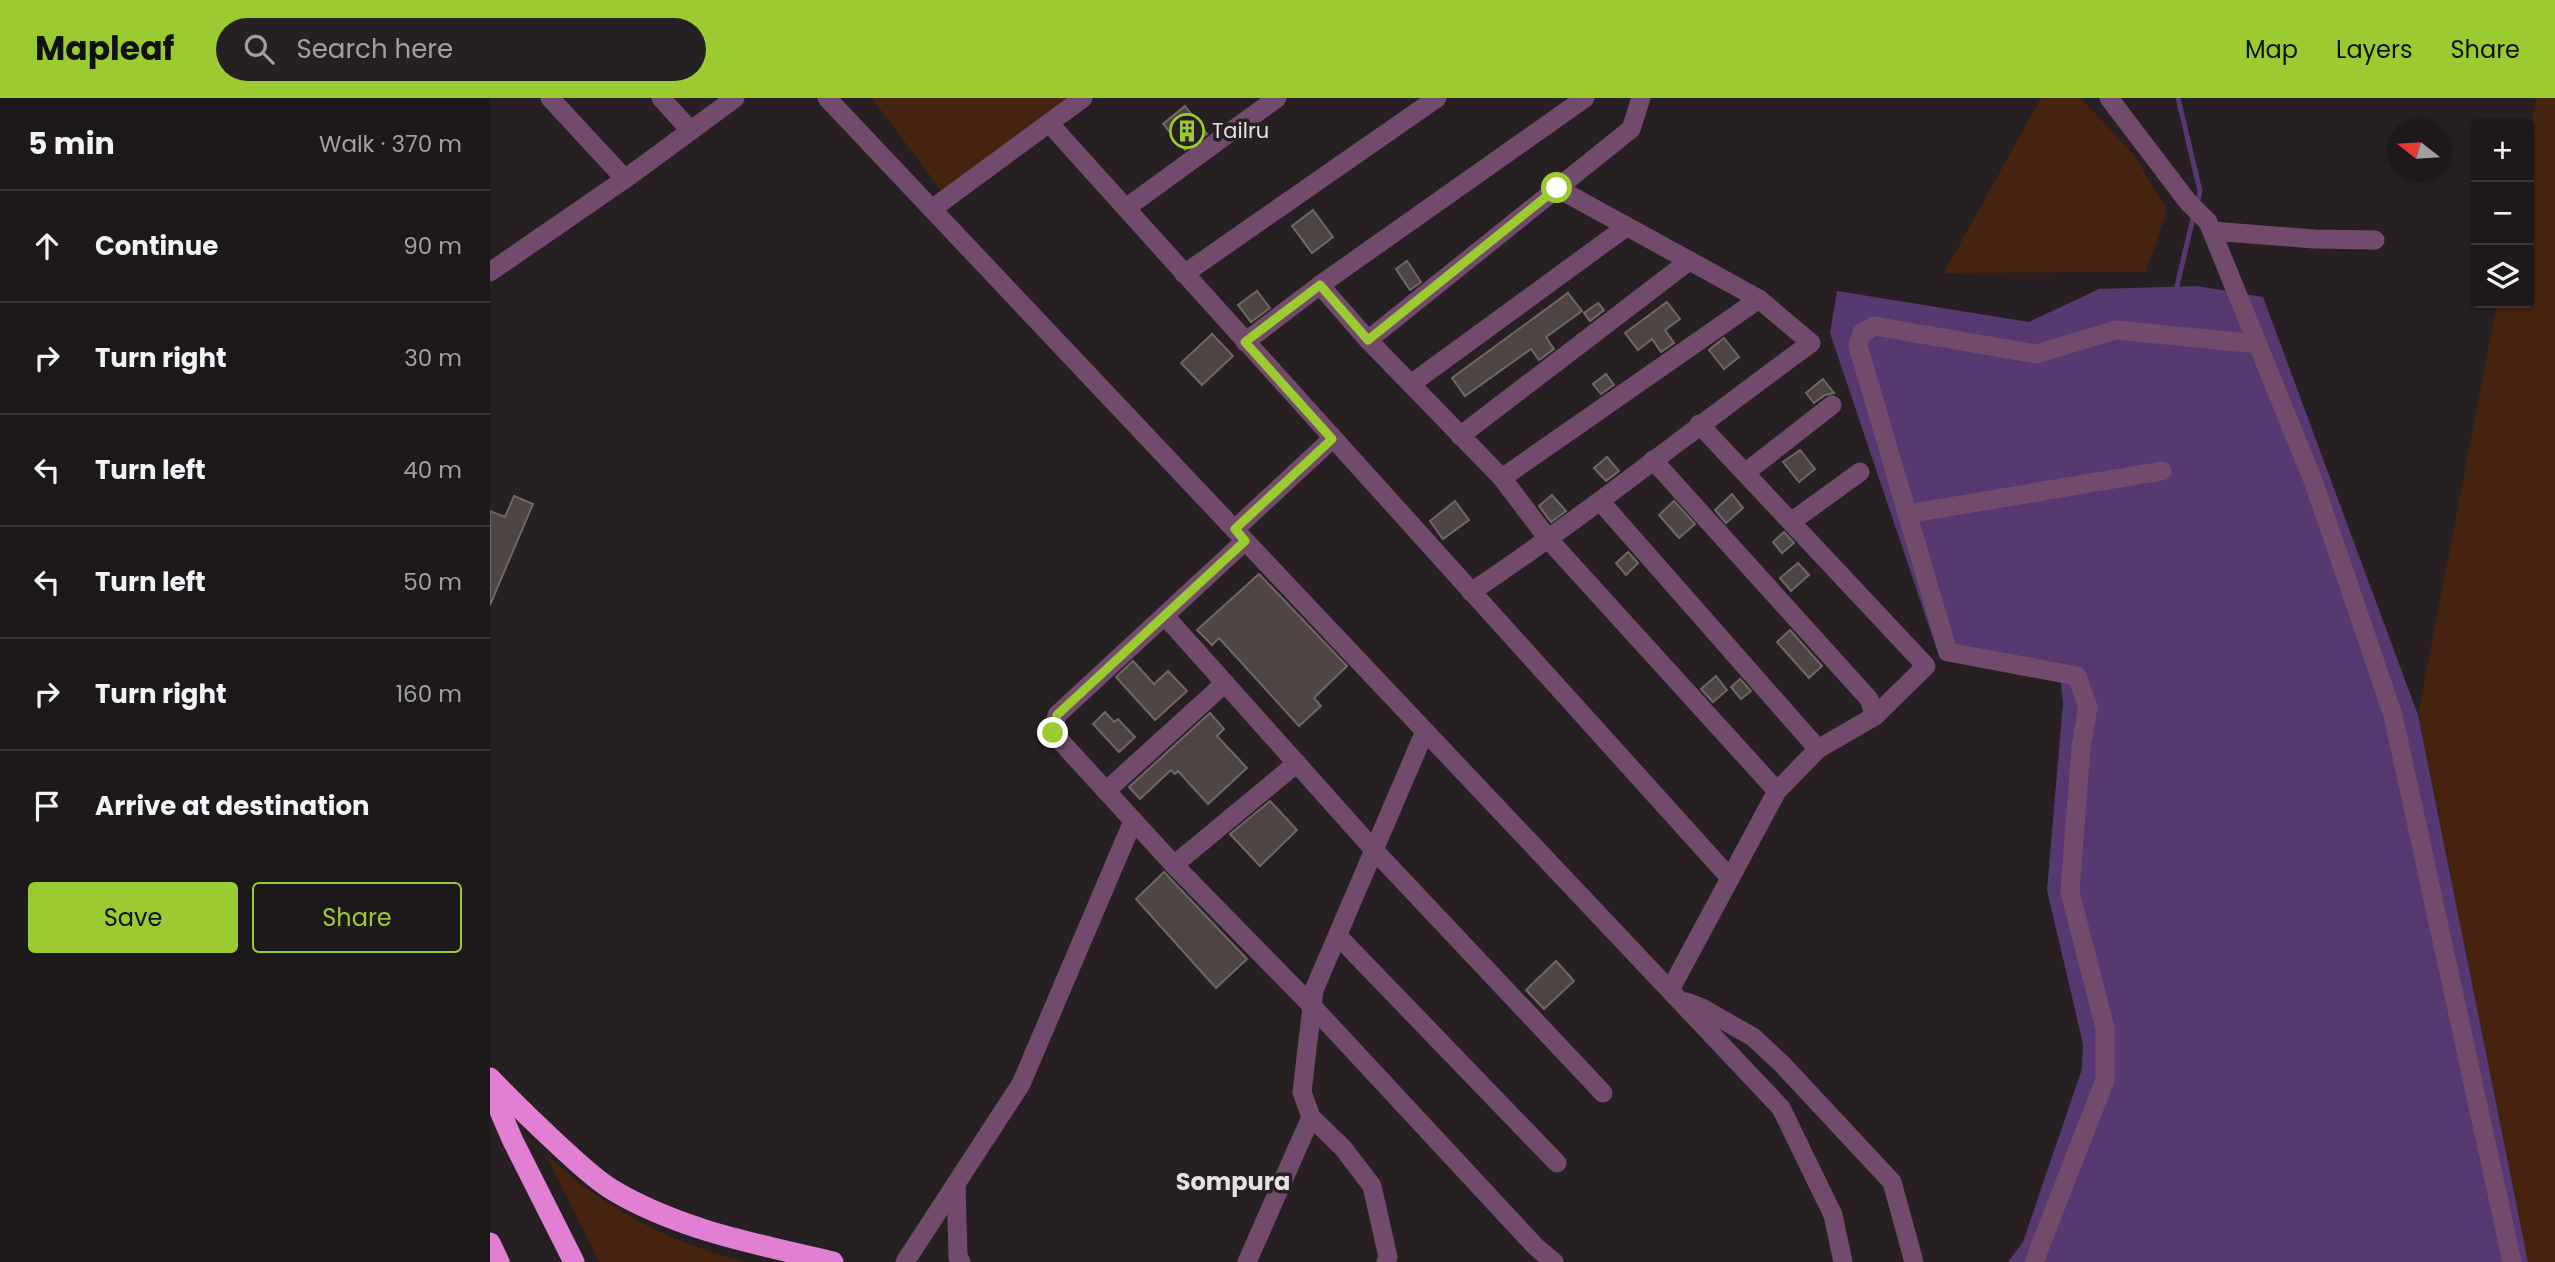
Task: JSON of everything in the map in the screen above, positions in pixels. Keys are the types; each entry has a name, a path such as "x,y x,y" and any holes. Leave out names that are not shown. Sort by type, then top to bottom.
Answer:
{"highway":[{"path":"490,1078 540,1129 612,1190 656,1212 702,1230 833,1262"},
{"path":"490,1088 513,1141 574,1262"},
{"path":"490,1242 499,1262"}],"street":[{"path":"550,98 625,179"},
{"path":"661,98 691,131"},
{"path":"490,272 625,179 735,98"},
{"path":"827,98 1781,1108 1833,1215 1843,1262"},
{"path":"932,209 1083,98"},
{"path":"1126,208 1277,98"},
{"path":"1184,274 1437,98"},
{"path":"1245,342 1320,285 1585,98"},
{"path":"1368,340 1631,129 1641,98"},
{"path":"2109,98 2210,227 2314,482 2393,715 2512,1262"},
{"path":"1049,123 1730,878"},
{"path":"1471,592 1549,540 1699,424 1811,343 1759,299 1557,188"},
{"path":"1411,384 1626,227"},
{"path":"2210,227 2314,239 2375,240"},
{"path":"1460,436 1689,261"},
{"path":"1320,285 1368,340 1502,478 1549,540 1777,791"},
{"path":"1502,478 1759,299"},
{"path":"2034,1262 2105,1080 2105,1028 2088,971 2070,892 2081,747 2088,707 2077,676 1948,652 1858,346 1862,333 1874,326 2036,354 2116,330 2258,344"},
{"path":"1745,473 1832,405"},
{"path":"1674,995 1730,878 1777,791 1818,749 1875,716 1926,666 1699,424"},
{"path":"1332,439 1164,616 1057,715 1053,733 1174,865 1313,1007 1536,1247 1554,1262"},
{"path":"1653,460 1869,699 1875,716"},
{"path":"1907,514 2162,471"},
{"path":"1791,522 1860,472"},
{"path":"1600,501 1818,749"},
{"path":"1164,616 1375,851 1604,1093"},
{"path":"1106,791 1225,683"},
{"path":"1386,1262 1388,1257 1372,1186 1343,1148 1311,1117 1302,1092 1314,990 1425,731"},
{"path":"1174,865 1297,763"},
{"path":"905,1262 1021,1084 1133,821"},
{"path":"1338,936 1557,1163"},
{"path":"1674,995 1753,1037 1783,1063 1892,1182 1914,1262"},
{"path":"1247,1262 1311,1117"},
{"path":"956,1184 958,1257 961,1262"}],"shaded area":[{"path":"872,98 1069,98 944,194"},
{"path":"2041,98 2081,98 2134,155 2167,210 2146,272 1944,273"},
{"path":"2536,98 2555,98 2555,1262 2528,1262 2418,715 2496,308 2534,308 2532,119"},
{"path":"2197,286 2263,297 2418,715 2528,1262 2008,1262 2023,1242 2082,1069 2083,1044 2047,890 2063,703 2060,674 1940,659 1830,333 1837,291 2029,322 2099,289"},
{"path":"546,1155 575,1180 635,1219 678,1240 746,1262 600,1262"}],"building":[{"name":"Tailru","path":"1185,106 1207,134 1185,150 1163,124"},
{"path":"1313,210 1333,237 1312,253 1292,226"},
{"path":"1407,261 1421,282 1410,290 1396,269"},
{"path":"1257,291 1270,308 1251,322 1238,305"},
{"path":"1568,293 1582,311 1546,337 1554,349 1539,360 1531,349 1465,396 1452,378"},
{"path":"1667,302 1680,319 1665,330 1674,343 1661,352 1652,339 1638,350 1625,333"},
{"path":"1598,303 1604,310 1590,321 1584,313"},
{"path":"1212,334 1233,356 1202,385 1181,363"},
{"path":"1724,338 1739,357 1724,369 1709,350"},
{"path":"1606,374 1614,385 1601,394 1593,384"},
{"path":"1823,379 1834,393 1825,395 1814,403 1806,393"},
{"path":"1800,450 1815,469 1799,482 1783,462"},
{"path":"1607,457 1619,471 1606,481 1594,468"},
{"path":"1732,494 1743,508 1726,523 1715,510"},
{"path":"1552,495 1566,511 1551,522 1539,506"},
{"path":"514,496 533,504 490,605 490,511 505,517"},
{"path":"1455,501 1469,520 1443,539 1430,521"},
{"path":"1674,501 1695,524 1679,538 1659,515"},
{"path":"1784,532 1794,543 1782,553 1773,542"},
{"path":"1628,552 1638,563 1626,575 1616,563"},
{"path":"1798,563 1809,575 1791,591 1780,578"},
{"path":"1259,574 1347,666 1314,698 1321,706 1299,726 1219,638 1212,645 1197,630"},
{"path":"1790,630 1822,666 1809,678 1777,642"},
{"path":"1133,661 1154,684 1168,671 1187,691 1155,720 1116,677"},
{"path":"1716,676 1727,690 1713,702 1701,689"},
{"path":"1740,679 1751,691 1741,699 1731,687"},
{"path":"1105,712 1114,722 1118,719 1135,737 1119,752 1093,724"},
{"path":"1210,713 1224,729 1217,736 1247,768 1208,804 1178,771 1175,774 1171,770 1140,799 1129,787"},
{"path":"1270,801 1297,830 1260,866 1230,834"},
{"path":"1164,872 1247,959 1216,988 1136,899"},
{"path":"1556,961 1574,981 1544,1009 1526,990"}],"waterway":[{"path":"2178,98 2200,191 2197,204"},
{"path":"2177,286 2194,214"}],"place":[{"name":"Tailru","path":"1187,131"}],"district":[{"name":"Sompura","path":"1233,1182"}],"route":[{"path":"1053,733 1057,715 1245,541 1235,529 1332,439 1245,342 1320,285 1368,340 1557,188"}]}
